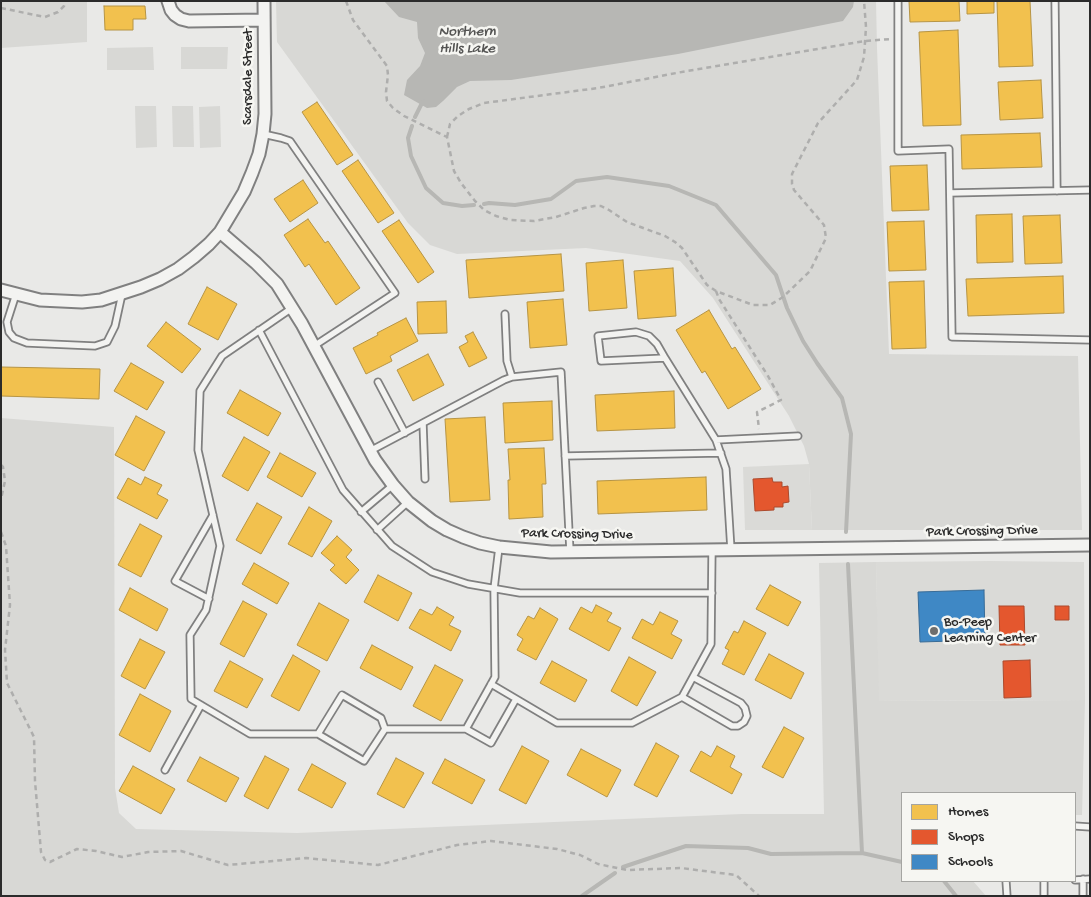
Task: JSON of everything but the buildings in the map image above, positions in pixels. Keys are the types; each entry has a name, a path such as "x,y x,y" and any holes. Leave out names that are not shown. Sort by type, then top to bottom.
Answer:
{"street":[{"path":"168,1 175,15 189,21 264,20"},
{"name":"Scarsdale Street","path":"1,290 40,300 82,302 101,300 141,287 178,269 194,257 220,232 244,192 259,154 263,134 265,114 264,1"},
{"name":"Park Crossing Drive","path":"220,232 256,263 276,284 314,346 375,460 393,485 408,502 432,521 463,537 480,543 551,552 1090,545"}],"lane":[{"path":"898,1 898,151 949,149 952,337 1090,340"},
{"path":"1055,1 1056,191"},
{"path":"263,134 290,141 394,293 314,346"},
{"path":"950,193 1090,190"},
{"path":"16,294 7,322 9,332 14,338 27,343 96,346 106,342 115,326 122,294"},
{"path":"292,308 222,356 200,391 198,450 220,546 206,610 190,635 191,699 250,734 318,734 364,761 385,729"},
{"path":"505,314 507,361 512,377"},
{"path":"259,330 343,490 392,546 432,572 468,584 520,593 712,593"},
{"path":"665,358 601,361 598,336 636,332 649,336 657,344 716,440 726,469 731,550"},
{"path":"370,451 512,377 561,372 570,552"},
{"path":"378,382 404,433"},
{"path":"422,423 425,480"},
{"path":"716,440 798,436"},
{"path":"565,456 720,453"},
{"path":"361,512 393,485"},
{"path":"377,530 408,502"},
{"path":"209,599 176,581 213,515"},
{"path":"466,728 495,677 494,589 499,546"},
{"path":"491,684 557,723 632,723 682,697 712,644 712,550"},
{"path":"682,697 732,726 738,726 744,722 747,716 745,708 741,703 693,677"},
{"path":"318,734 342,695 381,718 385,729"},
{"path":"385,729 466,728 491,743 516,699"},
{"path":"165,770 201,705"},
{"path":"1076,826 1090,827"},
{"path":"1083,896 1087,879"},
{"path":"1006,882 1007,896"},
{"path":"1044,882 1044,896"}],"path":[{"path":"1,8 45,17 58,12 66,1"},
{"path":"346,1 352,20 387,66 387,101 404,116 446,137"},
{"path":"864,1 866,27 865,41 864,57 857,80 818,123 792,174 794,190 824,225 826,238 810,270 783,297 770,305 753,306 716,291 708,285 682,248 675,242 665,236 627,222 601,206 584,208 556,217 534,221 510,220 484,210 461,183 454,171 446,137 450,124 469,109 484,103 598,88 865,41 898,39"},
{"path":"716,291 719,300 768,376 781,400 757,412 759,438"},
{"path":"1,465 3,467 4,481 1,499"},
{"path":"1,532 6,546 10,604 5,650 7,683 34,737 35,781 41,852 45,860 50,862 76,849 122,857 148,852 181,851 228,865 306,858 378,865 457,845 491,841 557,849 580,855 598,864 626,870 681,868 736,875 759,896"}],"shaded area":[{"path":"1,1 87,1 87,42 1,48"},
{"path":"276,1 876,1 889,354 1078,356 1082,530 812,530 809,464 804,446 789,416 713,298 680,261 586,248 457,254 430,245 408,223 277,42"},
{"path":"153,47 154,70 107,70 107,48"},
{"path":"181,47 228,47 227,69 181,69"},
{"path":"135,106 156,106 157,147 136,148"},
{"path":"172,106 193,106 194,147 173,147"},
{"path":"220,106 221,147 200,148 199,107"},
{"path":"1,418 114,427 115,788 119,813 136,829 297,833 742,814 824,814 819,563 876,562 879,701 1085,700 1082,815 1076,815 1076,792 901,792 901,882 974,882 986,896 1,896"},
{"path":"809,464 812,530 745,530 743,467"},
{"path":"876,562 1084,562 1085,700 878,701"}],"water":[{"name":"Northern Hills Lake","path":"384,1 854,1 853,7 843,21 678,54 511,80 470,81 457,87 436,107 427,108 404,95 407,80 420,66 425,53 418,38 417,22 399,17"}],"waterway":[{"path":"415,117 423,101"},
{"path":"412,126 408,138 411,156 426,188 443,203 462,206 474,205"},
{"path":"484,204 515,205 551,199 576,181 607,177 669,186 716,205 776,275 787,308 803,341 842,398 851,434 846,532"},
{"path":"848,564 862,853"},
{"path":"623,867 686,846 748,848 771,854 862,853 901,862"},
{"path":"582,896 615,873"},
{"path":"945,882 956,896"}],"place":[{"name":"Bo-Peep Learning Center","path":"934,631"}]}
